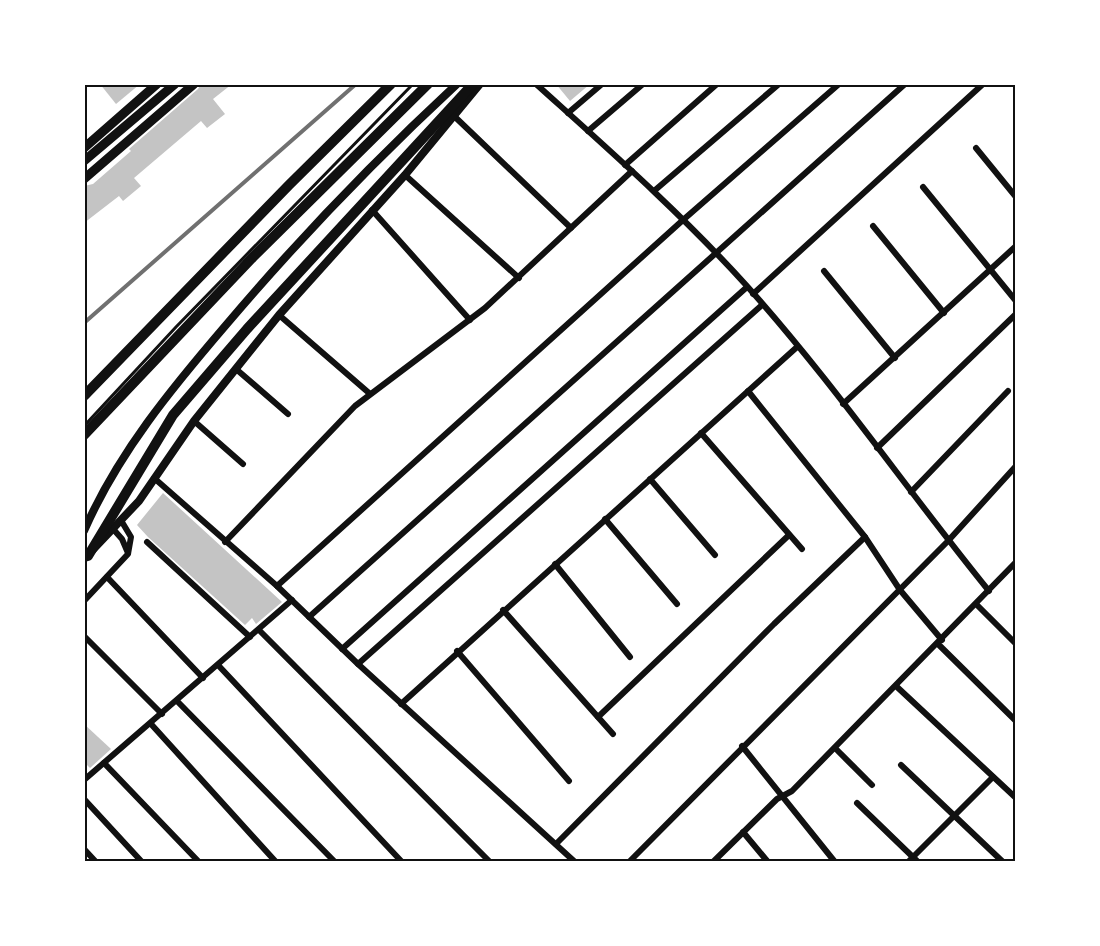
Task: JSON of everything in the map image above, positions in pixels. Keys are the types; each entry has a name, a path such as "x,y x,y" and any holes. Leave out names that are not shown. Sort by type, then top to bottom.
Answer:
{"highway":[{"path":"84,396 281,192 391,84"},
{"path":"84,435 269,241 428,84"},
{"path":"86,558 173,415 247,329 473,84"}],"main road":[{"path":"84,148 157,84"},
{"path":"84,161 175,84"},
{"path":"84,179 194,84"}],"street":[{"path":"84,531 114,473 144,425 194,362 266,278 377,160 457,84"},
{"path":"86,558 122,522 194,421 279,315 405,174 480,84"},
{"path":"536,84 654,191 747,287 843,404 989,591"},
{"path":"568,113 602,84"},
{"path":"588,131 643,84"},
{"path":"625,165 717,84"},
{"path":"654,191 779,84"},
{"path":"278,586 683,220 839,84"},
{"path":"309,617 905,84"},
{"path":"753,294 983,84"},
{"path":"453,115 571,228"},
{"path":"976,148 1016,197"},
{"path":"225,542 369,393 470,320 519,278 632,171"},
{"path":"405,174 519,278"},
{"path":"923,188 1016,301"},
{"path":"372,210 470,320"},
{"path":"873,226 944,313"},
{"path":"843,404 1016,246"},
{"path":"824,271 895,358"},
{"path":"342,649 747,287"},
{"path":"358,664 762,305"},
{"path":"877,448 1016,314"},
{"path":"279,315 369,393"},
{"path":"401,704 457,651 797,347"},
{"path":"236,369 288,414"},
{"path":"748,391 865,537 900,590 940,642 1015,719"},
{"path":"911,492 1008,391"},
{"path":"194,421 243,464"},
{"path":"701,433 802,549"},
{"path":"629,862 948,541 1016,466"},
{"path":"154,478 278,586 401,704 575,862"},
{"path":"650,479 715,555"},
{"path":"605,519 677,604"},
{"path":"84,601 128,554 131,537 122,522"},
{"path":"114,530 122,538 128,554"},
{"path":"598,717 789,535"},
{"path":"556,844 767,631 865,537"},
{"path":"147,542 250,637"},
{"path":"713,862 780,796 792,791 940,642 1016,561"},
{"path":"555,564 630,657"},
{"path":"107,577 203,678"},
{"path":"84,780 292,600"},
{"path":"976,604 1016,644"},
{"path":"503,610 613,734"},
{"path":"259,630 490,862"},
{"path":"84,636 162,714"},
{"path":"457,651 569,781"},
{"path":"218,665 402,862"},
{"path":"896,686 1016,798"},
{"path":"177,701 335,862"},
{"path":"151,724 276,862"},
{"path":"742,746 764,770 780,796 835,862"},
{"path":"835,748 872,785"},
{"path":"104,764 199,862"},
{"path":"901,765 1003,862"},
{"path":"857,803 913,860 993,777"},
{"path":"84,799 142,862"},
{"path":"743,832 768,862"},
{"path":"84,849 96,862"}],"lane":[{"path":"84,426 176,327 413,84"}],"building":[{"path":"100,84 140,84 116,104"},
{"path":"201,84 232,84 213,99 225,114 207,128 201,121 134,178 141,186 123,201 119,196 84,223 84,186 93,184 131,151 129,149"},
{"path":"556,84 590,84 570,101"},
{"path":"163,493 282,602 256,624 252,618 245,625 148,537 137,525"},
{"path":"84,724 111,749 90,768 84,762"}],"railway":[{"path":"84,323 356,84"}]}
